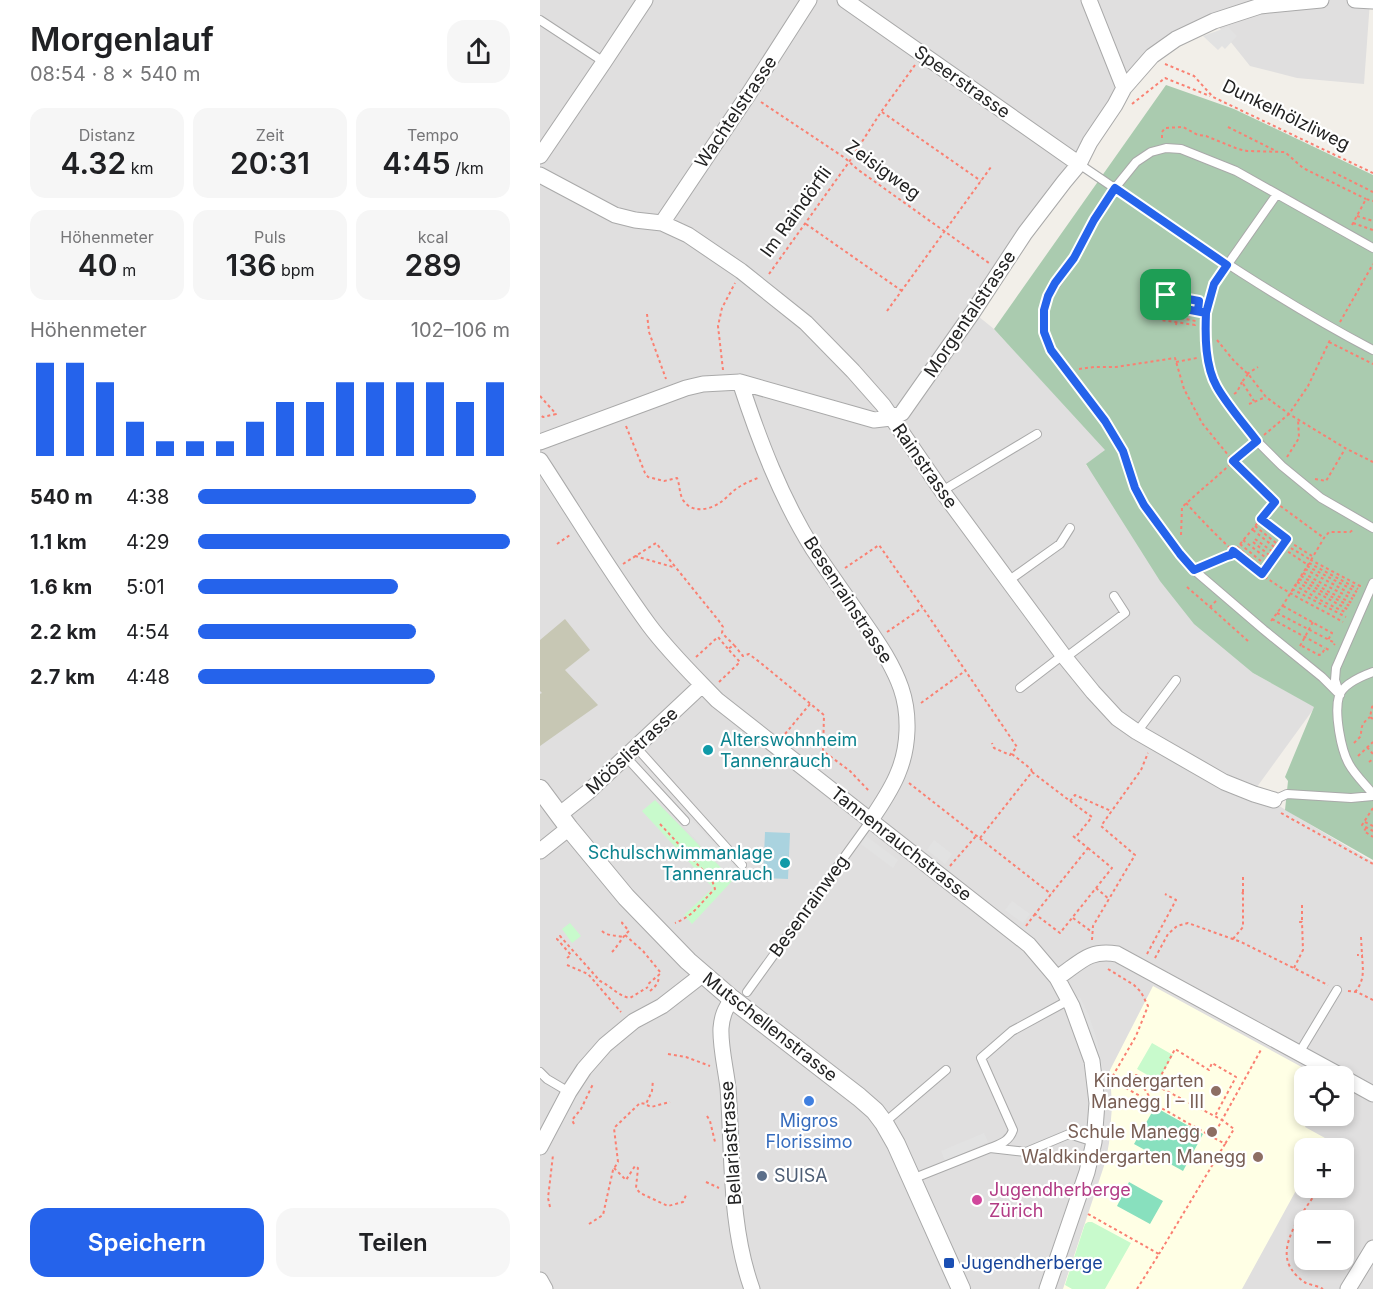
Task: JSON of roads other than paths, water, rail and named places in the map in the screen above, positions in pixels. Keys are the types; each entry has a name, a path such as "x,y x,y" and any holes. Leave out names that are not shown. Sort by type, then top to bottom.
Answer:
{"street":[{"path":"540,156 645,0"},
{"name":"Wachtelstrasse","path":"662,223 809,0"},
{"name":"Speerstrasse","path":"845,0 1079,164"},
{"path":"1089,0 1124,88"},
{"name":"Morgentalstrasse","path":"891,418 902,413 909,404 1025,233 1079,164 1124,88 1152,56 1176,39 1259,3 1321,0"},
{"path":"1355,0 1373,1"},
{"name":"Rainstrasse","path":"540,175 615,215 662,223 688,235 741,271 806,323 853,371 882,405 1064,657 1104,705 1117,718 1137,732 1224,782 1278,807"},
{"path":"540,442 686,388 703,384 740,382 874,420 891,418"},
{"name":"Besenrainstrasse","path":"740,382 766,456 796,519 813,548 876,640 897,676 902,691 907,730 904,754 898,775 871,820"},
{"name":"Tannenrauchstrasse","path":"540,460 612,572 651,627 710,685 717,699 1029,945 1057,978 1069,1000 1092,1061 1097,1102 1094,1142 1081,1191 1047,1289"},
{"name":"Mööslistrasse","path":"540,851 564,822 572,806 710,685"},
{"name":"Mutschellenstrasse","path":"540,789 626,897 702,975 740,995 874,1111 884,1123 912,1179 961,1289"},
{"path":"1057,978 1091,954 1105,952 1118,954 1323,1066"},
{"path":"547,1147 569,1092 584,1069 605,1045 634,1021 662,1006 702,975"},
{"name":"Bellariastrasse","path":"740,995 724,1010 721,1030 728,1086 738,1234 743,1261 752,1289"},
{"path":"1354,1083 1373,1094"},
{"path":"1348,1289 1373,1248"},
{"path":"540,1280 545,1289"}],"lane":[{"path":"540,20 604,62"},
{"path":"1340,695 1322,677 1194,570 1180,554 1144,505 1135,488 1123,451 1105,421 1051,350 1044,332 1044,310 1055,283 1074,258 1094,220 1115,188 1137,162 1151,152 1164,148 1181,149 1236,171 1373,248"},
{"path":"1079,164 1227,265 1335,330 1373,350"},
{"path":"1277,194 1214,284 1206,313 1206,334 1208,356 1216,386 1257,441 1282,466 1321,498 1373,528"},
{"path":"942,490 1037,434"},
{"path":"1008,581 1060,544 1070,528"},
{"path":"1278,807 1287,794 1351,798 1373,795 1349,764 1343,748 1337,718 1340,695 1335,680 1336,668 1373,583"},
{"path":"1020,688 1125,613 1114,596"},
{"path":"1340,695 1347,686 1373,672"},
{"path":"1137,732 1176,680"},
{"path":"631,752 685,821"},
{"path":"631,752 742,865"},
{"name":"Besenrainweg","path":"740,995 791,933 871,820"},
{"path":"1299,1053 1337,990"},
{"path":"912,1179 1004,1143 1011,1137 1013,1130 981,1058 1012,1031 1069,1000"},
{"path":"884,1123 946,1070"},
{"path":"540,1072 569,1092"},
{"path":"990,1148 1026,1152 1069,1134 1094,1142"}],"water":[{"path":"765,832 790,833 788,879 763,878"}],"place":[{"name":"Alterswohnheim Tannenrauch","path":"708,750"},
{"name":"Schulschwimmanlage Tannenrauch","path":"785,863"},
{"name":"Kindergarten Manegg I – III","path":"1216,1091"},
{"name":"Migros Florissimo","path":"809,1101"},
{"name":"Schule Manegg","path":"1212,1132"},
{"name":"Waldkindergarten Manegg","path":"1258,1157"},
{"name":"SUISA","path":"762,1176"},
{"name":"Jugendherberge Zürich","path":"977,1200"},
{"name":"Jugendherberge","path":"949,1263"}]}
